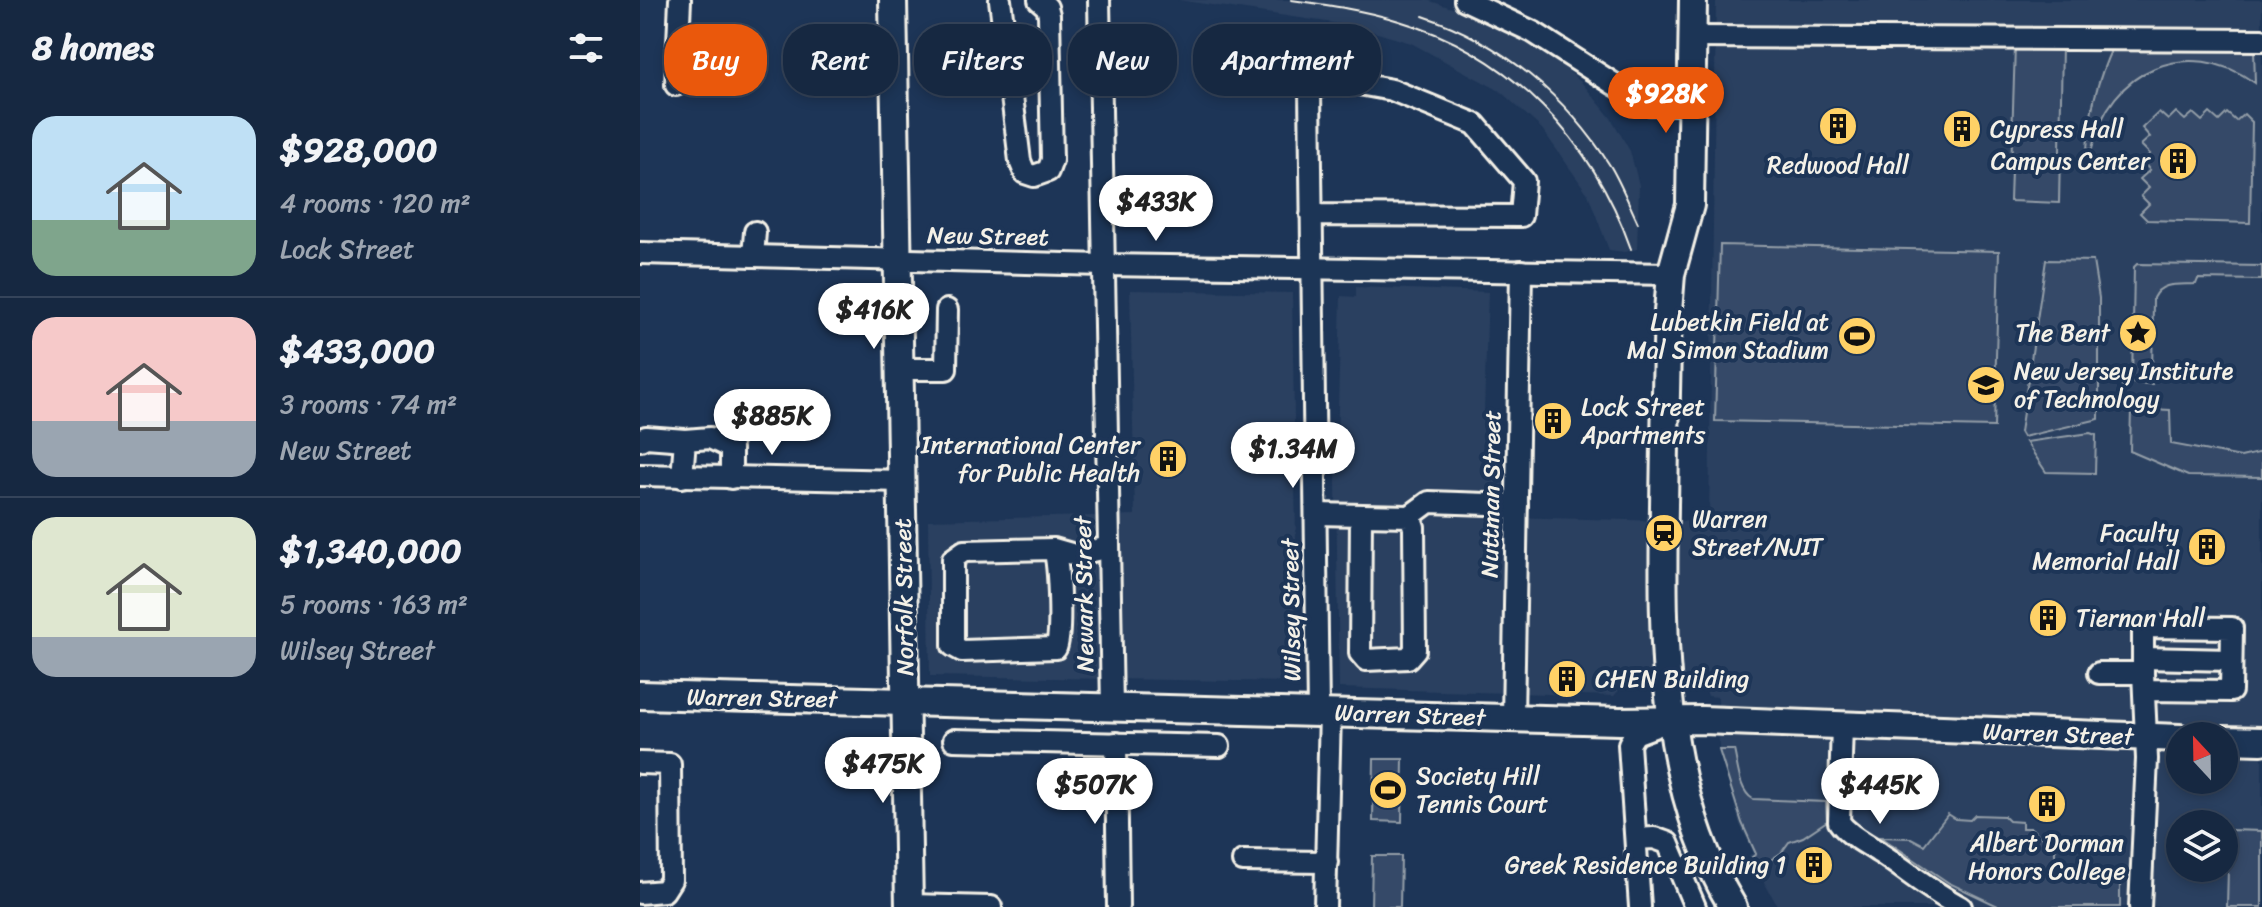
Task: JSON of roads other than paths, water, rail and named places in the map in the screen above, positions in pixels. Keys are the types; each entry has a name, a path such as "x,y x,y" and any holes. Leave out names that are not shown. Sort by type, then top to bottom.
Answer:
{"main road":[{"name":"Norfolk Street","path":"893,0 909,906"},
{"path":"1693,0 1690,205 1671,274 1668,312 1664,604 1670,720 1699,836 1733,907"},
{"name":"Warren Street","path":"640,695 1670,720 2166,738"},
{"path":"2238,740 2262,741"}],"street":[{"path":"679,24 680,0"},
{"path":"1000,0 1020,161 1025,173 1034,176 1048,171 1052,160 1049,15 1047,7 1039,0"},
{"name":"Newark Street","path":"1099,0 1112,707"},
{"path":"1465,0 1533,32 1651,104 1692,104"},
{"path":"1692,37 2262,40"},
{"name":"Wilsey Street","path":"1311,215 1521,216 1524,181 1475,124 1392,90 1337,80 1310,90 1311,215 1316,514 1327,862 1325,907"},
{"path":"753,256 755,232"},
{"name":"New Street","path":"640,253 1104,265 1671,274"},
{"name":"Nuttman Street","path":"1513,718 1521,271"},
{"path":"900,369 946,369 947,310"},
{"path":"640,440 646,437 710,438 731,448 731,478"},
{"path":"682,477 685,440"},
{"path":"640,475 902,481"},
{"path":"1361,521 1360,653 1366,660 1408,658 1415,650 1412,522 1429,502 1517,505"},
{"path":"1316,514 1361,521 1412,522"},
{"path":"1054,549 1057,558 1056,648 962,651 953,646 953,559 964,551 1054,549 1074,543 1109,547"},
{"path":"2099,673 2143,674 2231,691 2232,628 2143,627 2143,674 2147,759 2140,907"},
{"path":"2143,674 2231,660"},
{"path":"1640,907 1629,744 1635,734 1670,720"},
{"path":"1842,725 1839,822 1845,830 1914,879 1961,907"},
{"path":"954,740 1219,746"},
{"path":"1116,743 1118,907"},
{"path":"640,763 670,764 671,880 664,891 640,893"},
{"path":"1636,839 1654,838 1668,843 1695,907"},
{"path":"1243,861 1327,862"},
{"path":"909,906 991,907"}],"tram line":[{"path":"1291,0 1399,21 1440,36 1477,55 1512,79 1543,106 1594,172 1615,209 1631,249"},
{"path":"1423,16 1480,41 1506,57 1553,95 1594,141 1622,187 1638,223"}],"place":[{"name":"Redwood Hall","path":"1838,126"},
{"name":"Cypress Hall","path":"1962,129"},
{"name":"Campus Center","path":"2178,161"},
{"name":"The Bent","path":"2138,333"},
{"name":"Lubetkin Field at Mal Simon Stadium","path":"1857,336"},
{"name":"New Jersey Institute of Technology","path":"1986,385"},
{"name":"Lock Street Apartments","path":"1553,421"},
{"name":"International Center for Public Health","path":"1168,459"},
{"name":"Warren Street/NJIT","path":"1664,533"},
{"name":"Faculty Memorial Hall","path":"2207,547"},
{"name":"Tiernan Hall","path":"2048,618"},
{"name":"CHEN Building","path":"1567,679"},
{"name":"Society Hill Tennis Court","path":"1388,790"},
{"name":"Albert Dorman Honors College","path":"2047,804"},
{"name":"Greek Residence Building 1","path":"1814,865"}]}
